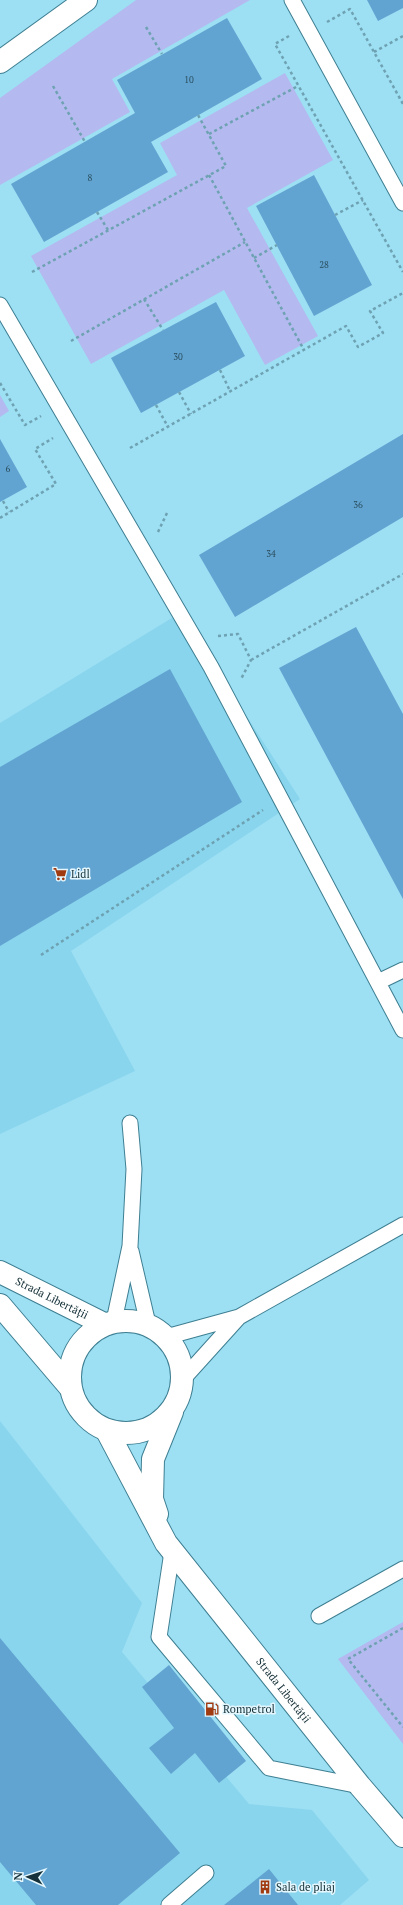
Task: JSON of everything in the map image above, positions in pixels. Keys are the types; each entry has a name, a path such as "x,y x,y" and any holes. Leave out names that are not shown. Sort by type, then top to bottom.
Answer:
{"main road":[{"path":"0,62 86,0"},
{"name":"Strada Libertății","path":"0,1272 109,1323"},
{"path":"0,1305 69,1386 76,1405 89,1421 107,1431 132,1434 156,1426 174,1408 180,1394 182,1379 178,1356 166,1337 148,1324 131,1320 109,1323 84,1339 72,1360 69,1386"},
{"name":"Strada Libertății","path":"169,1548 152,1499 153,1459 174,1408"},
{"name":"Strada Libertății","path":"107,1431 169,1548 360,1786 403,1836"}],"lane":[{"path":"292,0 403,203"},
{"path":"0,305 211,667 403,1030"},
{"path":"378,982 403,970"},
{"path":"109,1323 130,1246 134,1169 130,1123"},
{"path":"166,1337 239,1317 403,1225"},
{"path":"130,1246 148,1324"},
{"path":"182,1379 239,1317"},
{"path":"169,1548 159,1637 269,1768 360,1786"},
{"path":"319,1616 403,1569"},
{"path":"169,1905 206,1873"}],"path":[{"path":"327,22 350,9 403,104"},
{"path":"146,27 162,54"},
{"path":"294,34 275,44 403,272"},
{"path":"374,52 403,36"},
{"path":"53,86 85,142"},
{"path":"209,134 298,86"},
{"path":"32,272 226,166 198,115"},
{"path":"209,175 304,350"},
{"path":"335,216 363,200"},
{"path":"97,212 108,230"},
{"path":"71,341 245,242"},
{"path":"254,258 277,245"},
{"path":"130,448 346,326 358,347 383,333 370,311 403,293"},
{"path":"144,300 163,330"},
{"path":"220,370 230,391"},
{"path":"1,385 26,426 44,414"},
{"path":"179,392 191,414"},
{"path":"156,404 168,426"},
{"path":"0,518 56,484 35,449 57,436"},
{"path":"2,501 9,512"},
{"path":"251,660 403,574"},
{"path":"41,955 281,799"},
{"path":"403,1628 348,1658 403,1726"}],"shaded area":[{"path":"136,0 250,0 112,79 130,112 0,185 0,98"},
{"path":"285,73 333,160 247,208 318,336 265,365 224,290 91,364 31,256 177,175 160,143"},
{"path":"0,395 9,411 0,417"},
{"path":"180,613 300,799 71,951 135,1071 0,1134 0,723"},
{"path":"0,1421 142,1603 122,1652 249,1804 312,1810 369,1880 340,1905 0,1905"},
{"path":"403,1622 403,1744 338,1659"}],"building":[{"path":"367,0 403,0 403,8 378,21"},
{"path":"227,18 262,79 151,142 168,172 44,242 11,184 135,113 117,80"},
{"path":"314,175 372,285 314,316 256,206"},
{"path":"216,302 245,356 141,413 111,358"},
{"path":"403,434 403,517 235,617 199,555"},
{"path":"0,439 27,487 0,502"},
{"path":"356,627 403,714 403,899 279,668"},
{"name":"Lidl","path":"170,669 242,802 0,946 0,767"},
{"path":"0,1638 180,1853 118,1905 36,1905 0,1862"},
{"path":"169,1665 246,1761 219,1783 195,1753 171,1774 149,1748 174,1728 142,1687"},
{"name":"Sala de pliaj","path":"269,1869 298,1905 224,1905"}],"place":[{"name":"Lidl","path":"60,874"},
{"name":"Rompetrol","path":"212,1709"},
{"name":"Sala de pliaj","path":"265,1887"}]}
